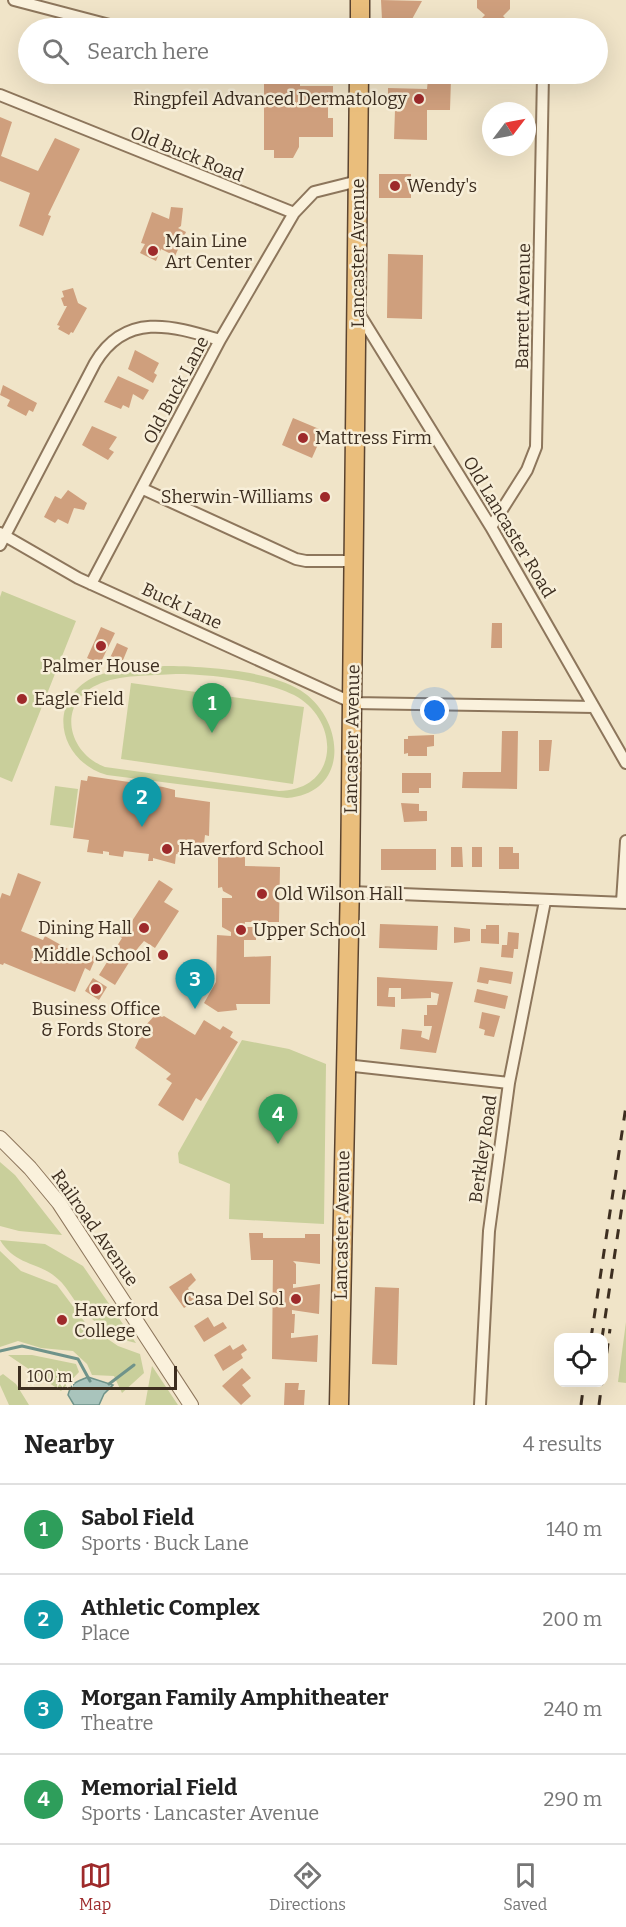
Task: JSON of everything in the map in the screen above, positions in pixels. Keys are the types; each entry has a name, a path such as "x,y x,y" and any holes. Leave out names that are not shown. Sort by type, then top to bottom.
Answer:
{"highway":[{"path":"360,0 360,18"},
{"name":"Lancaster Avenue","path":"339,1405 353,703 359,84"}],"street":[{"path":"14,0 83,18"},
{"name":"Barrett Avenue","path":"491,527 527,470 536,447 543,84"},
{"name":"Old Buck Road","path":"0,94 201,178 294,213"},
{"path":"294,213 314,192 358,182"},
{"name":"Old Buck Lane","path":"91,584 220,340 294,213"},
{"name":"Old Lancaster Road","path":"358,312 491,527 626,763"},
{"path":"1,538 95,363 108,346 139,328 156,325 177,327 220,340"},
{"path":"143,489 296,559 354,561"},
{"name":"Buck Lane","path":"1,538 91,584 353,703"},
{"path":"353,703 594,706"},
{"path":"350,892 624,903 626,841"},
{"name":"Berkley Road","path":"480,1405 481,1339 489,1231 509,1083 545,901"},
{"path":"345,1065 509,1083"},
{"name":"Railroad Avenue","path":"0,1138 30,1168 58,1203 191,1405"}],"green space":[{"name":"Eagle Field","path":"2,591 76,621 12,782 0,777 0,597"},
{"path":"164,666 234,670 270,678 300,690 315,702 326,718 333,735 334,753 331,769 322,783 308,793 287,798 107,775 91,768 78,758 69,745 64,731 64,716 68,702 77,689 100,675","holes":["189,674 268,685 294,695 309,706 320,720 326,736 327,752 323,767 314,779 299,788 279,791 105,767 82,751 75,740 72,716 76,704 84,693 106,681 125,677"]},
{"path":"131,683 304,707 293,784 121,759"},
{"path":"55,786 78,789 73,828 50,825"},
{"path":"242,1040 289,1049 326,1064 324,1224 229,1219 230,1184 179,1163 178,1153"},
{"path":"0,1162 15,1175 62,1235 19,1231 0,1226"},
{"path":"0,1240 45,1244 83,1266 136,1343 112,1334 98,1324 52,1274 13,1255"},
{"path":"0,1251 21,1271 57,1285 87,1325 118,1346 140,1354 144,1373 122,1393 114,1376 92,1375 87,1364 73,1351 41,1348 18,1341 0,1347"},
{"path":"626,1322 626,1383 618,1382"},
{"path":"8,1355 32,1355 76,1364 79,1372 61,1391"},
{"path":"152,1366 178,1405 145,1405"},
{"path":"3,1374 16,1384 29,1405 9,1405 0,1385 0,1376"}],"water":[{"path":"88,1377 113,1385 104,1394 99,1405 74,1405 68,1395 71,1388 78,1381"}],"building":[{"path":"381,0 422,1 413,18 382,18"},
{"path":"477,0 510,0 510,9 503,16 505,18 482,18 485,15 477,8"},
{"path":"264,84 333,86 333,101 328,101 328,118 333,118 333,137 299,137 299,147 293,158 274,158 274,150 264,150"},
{"name":"Ringpfeil Advanced Dermatology","path":"428,84 451,84 450,110 427,110 427,140 394,139 395,110 388,109 388,88 427,89"},
{"path":"0,117 12,122 1,156 38,171 55,138 80,149 48,215 51,216 43,236 19,226 30,193 0,181"},
{"name":"Wendy's","path":"379,174 411,174 411,198 379,198"},
{"path":"171,207 183,208 181,226 178,228 186,232 175,256 161,249 156,261 140,253 145,244 141,243 152,212 169,219"},
{"path":"388,254 423,255 422,319 387,318"},
{"path":"73,288 78,303 87,308 73,333 69,335 58,329 60,326 57,325 67,306 64,306 61,298 64,297 62,291"},
{"path":"135,350 159,363 154,373 157,375 153,383 128,369"},
{"path":"118,376 149,390 143,400 133,394 129,408 123,405 121,409 104,402"},
{"path":"3,385 37,403 33,412 29,410 26,416 7,406 10,400 0,395"},
{"name":"Mattress Firm","path":"293,418 324,431 312,458 282,445"},
{"path":"92,426 117,437 109,449 114,452 108,460 82,445"},
{"path":"68,490 87,503 84,510 74,508 68,524 58,519 55,523 44,517 55,496 61,499"},
{"path":"492,623 502,623 502,648 491,648"},
{"name":"Palmer House","path":"101,627 115,633 100,664 87,658"},
{"path":"117,643 128,648 121,665 109,660"},
{"path":"502,731 518,731 517,789 462,788 463,772 501,772"},
{"path":"434,735 434,746 427,747 427,756 404,754 404,739 408,739 408,736"},
{"path":"539,740 552,740 549,771 539,771"},
{"path":"402,773 431,773 431,788 419,788 419,793 402,793"},
{"path":"88,776 163,787 175,790 175,797 210,802 209,836 205,835 203,852 196,851 196,857 176,854 175,864 153,858 153,861 148,861 149,854 124,851 123,857 109,855 109,852 103,851 103,854 87,852 89,840 73,838 81,780 87,781"},
{"path":"401,803 419,804 419,811 427,811 427,821 404,822"},
{"path":"451,847 462,847 463,867 451,867"},
{"path":"472,847 482,847 482,867 472,867"},
{"path":"499,847 513,847 513,853 519,853 519,869 499,869"},
{"path":"381,849 436,849 436,870 381,870"},
{"name":"Upper School","path":"218,851 245,853 245,866 280,867 279,922 245,922 244,927 256,927 256,940 244,940 244,957 271,956 270,1004 236,1004 237,1010 218,1012 204,1003 216,982 217,935 231,936 231,932 222,927 222,898 232,898 232,896 223,891 222,887 218,888"},
{"path":"18,873 41,882 21,931 43,940 45,936 77,954 78,949 96,957 90,971 85,968 75,992 4,963 0,964 0,899 2,893 10,896"},
{"name":"Dining Hall","path":"159,880 173,889 164,902 179,911 155,948 144,941 115,985 99,975 122,938 116,934 126,918 132,921"},
{"path":"380,924 438,926 437,950 379,948"},
{"path":"486,925 499,925 499,944 481,943 481,929 486,929"},
{"path":"454,927 470,929 470,941 454,943"},
{"path":"508,932 519,933 518,949 514,949 513,958 501,957 502,945 507,945"},
{"path":"480,967 513,972 511,984 489,980 488,984 477,982"},
{"path":"377,977 453,982 436,1053 400,1049 402,1029 422,1031 421,1037 429,1040 432,1026 424,1026 424,1015 427,1015 427,1005 437,1005 439,994 431,992 431,998 401,999 401,988 389,988 388,997 395,997 395,1007 377,1006"},
{"name":"Business Office & Fords Store","path":"93,978 107,987 99,1000 85,991"},
{"path":"477,989 508,996 505,1009 474,1002"},
{"path":"482,1012 500,1016 494,1037 484,1035 485,1030 479,1028"},
{"path":"156,1014 164,1016 195,1035 204,1020 220,1030 223,1026 233,1032 230,1037 238,1042 201,1101 196,1098 183,1121 158,1105 172,1083 166,1079 171,1074 135,1048 145,1026"},
{"name":"Casa Del Sol","path":"249,1233 263,1233 263,1238 305,1238 305,1234 320,1234 320,1264 293,1261 296,1264 296,1284 293,1284 293,1288 320,1284 319,1314 292,1310 292,1314 295,1314 294,1333 291,1333 291,1338 318,1335 317,1362 272,1359 273,1260 251,1260"},
{"path":"191,1273 196,1280 188,1288 195,1301 184,1308 169,1287"},
{"path":"375,1287 399,1288 397,1365 372,1364"},
{"path":"208,1317 214,1327 223,1322 227,1328 204,1342 194,1326"},
{"path":"243,1344 247,1350 241,1354 243,1358 223,1371 214,1355 230,1345 233,1350"},
{"path":"242,1368 251,1378 242,1385 251,1396 241,1405 222,1386"},
{"path":"285,1383 299,1383 298,1390 305,1390 304,1405 284,1405"}],"waterway":[{"path":"0,1351 22,1346 78,1359 90,1381"},
{"path":"109,1384 134,1365"}],"railway":[{"path":"592,1333 626,1106"},
{"path":"603,1333 626,1180"},
{"path":"608,1344 610,1329"},
{"path":"581,1405 583,1387"},
{"path":"599,1405 601,1387"}],"place":[{"name":"Ringpfeil Advanced Dermatology","path":"419,99"},
{"name":"Wendy's","path":"395,186"},
{"name":"Main Line Art Center","path":"153,251"},
{"name":"Mattress Firm","path":"303,438"},
{"name":"Sherwin-Williams","path":"325,497"},
{"name":"Palmer House","path":"101,646"},
{"name":"Eagle Field","path":"22,699"},
{"name":"Sabol Field","path":"212,733"},
{"name":"Athletic Complex","path":"142,827"},
{"name":"Haverford School","path":"167,849"},
{"name":"Old Wilson Hall","path":"262,894"},
{"name":"Dining Hall","path":"144,928"},
{"name":"Upper School","path":"241,930"},
{"name":"Middle School","path":"163,955"},
{"name":"Business Office & Fords Store","path":"96,989"},
{"name":"Morgan Family Amphitheater","path":"195,1009"},
{"name":"Memorial Field","path":"278,1144"},
{"name":"Casa Del Sol","path":"296,1299"},
{"name":"Haverford College","path":"62,1320"}]}
